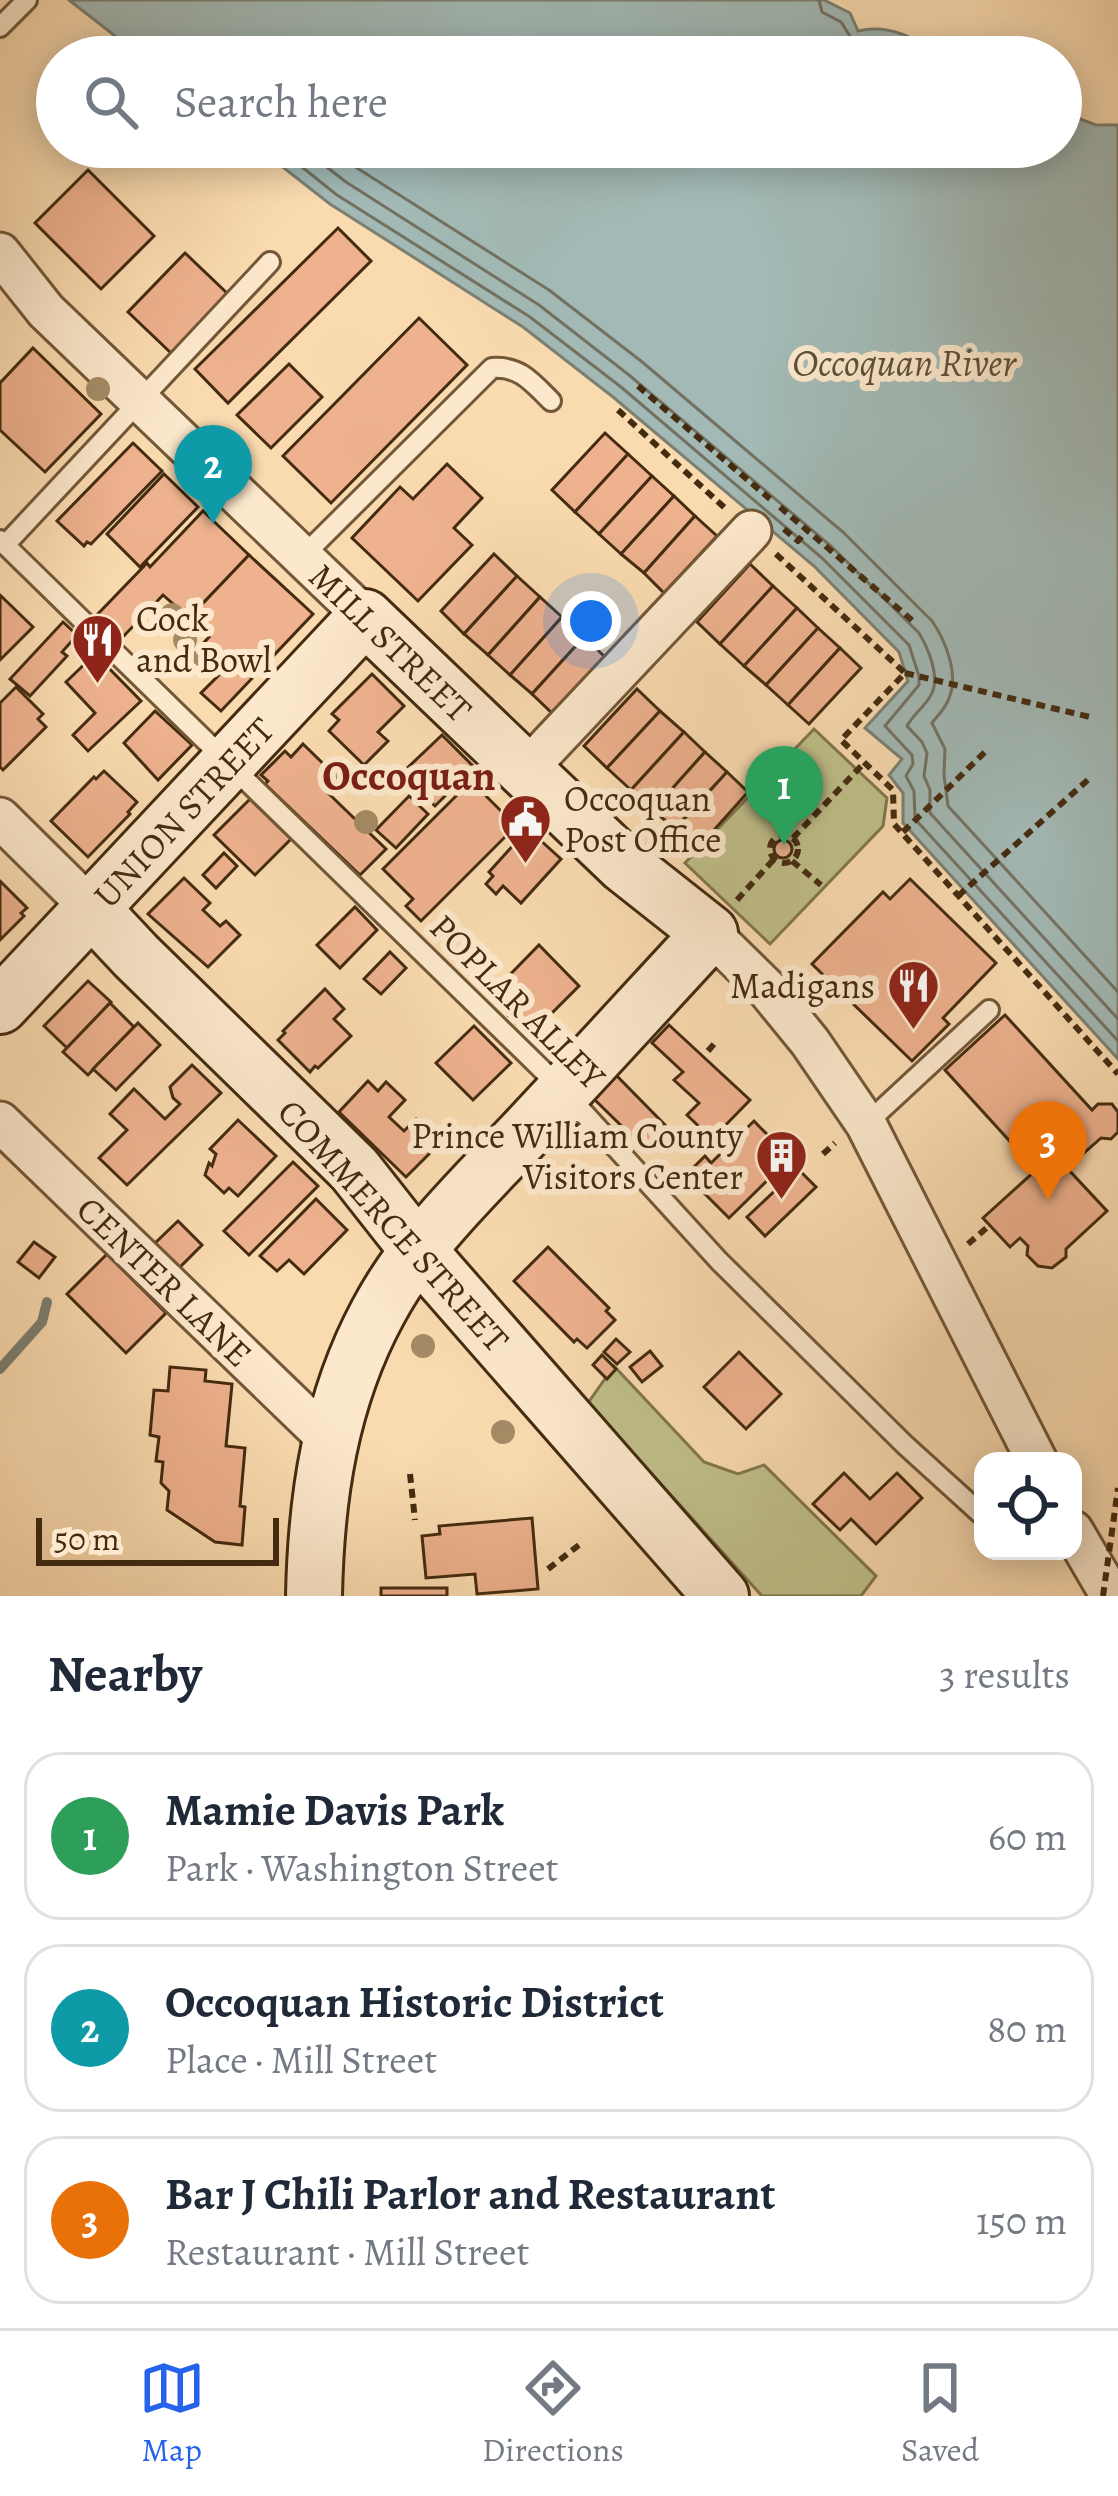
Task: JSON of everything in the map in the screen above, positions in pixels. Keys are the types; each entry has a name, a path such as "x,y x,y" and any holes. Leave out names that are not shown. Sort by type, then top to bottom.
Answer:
{"street":[{"name":"MILL STREET","path":"2,259 46,311 624,866 720,920 866,1124 1032,1452"},
{"path":"525,771 751,531"},
{"name":"UNION STREET","path":"0,1006 365,617"},
{"name":"COMMERCE STREET","path":"0,818 354,1168 417,1249 721,1596"},
{"path":"314,1596 316,1536 329,1440 377,1312 417,1249 720,920"},
{"name":"CENTER LANE","path":"0,1122 329,1440"},
{"path":"1082,1549 1107,1596"}],"lane":[{"path":"0,27 27,0"},
{"path":"3,543 270,262"},
{"path":"302,557 492,368 508,367 525,374 550,401"},
{"name":"POPLAR ALLEY","path":"3,543 564,1090 718,1261 974,1508"},
{"path":"866,1124 988,1010"}],"path":[{"path":"618,410 905,673 1090,717"},
{"path":"905,673 841,740 893,790 894,824 1118,1074"},
{"path":"902,833 986,751"},
{"path":"793,838 864,763"},
{"path":"958,896 1089,779"},
{"path":"778,835 793,838 798,853 793,861 780,863 770,854 770,844 778,835"},
{"path":"720,920 775,858"},
{"path":"793,861 821,885"},
{"path":"968,1244 990,1225"},
{"path":"410,1474 415,1520"},
{"path":"1107,1596 1118,1488"},
{"path":"548,1569 583,1542"}],"green space":[{"path":"814,729 887,798 883,826 770,944 685,863"},
{"path":"614,1366 704,1462 738,1474 764,1465 876,1576 861,1596 762,1596 588,1403"}],"water":[{"path":"69,0 824,0 850,13 858,31 882,29 906,36 115,36"},
{"name":"Occoquan River","path":"1082,120 1118,125 1118,1059 903,823 903,793 889,775 902,759 865,728 908,681 899,652 814,566 613,397 523,327 330,204 284,168 1082,168"}],"building":[{"path":"88,170 154,236 101,289 35,223"},
{"path":"338,228 371,261 228,403 195,369"},
{"path":"185,253 229,295 172,354 128,312"},
{"path":"419,318 467,365 331,503 283,456"},
{"path":"33,348 101,414 45,472 0,430 0,383"},
{"path":"289,364 322,397 271,448 237,415"},
{"path":"605,433 628,454 575,512 552,490"},
{"path":"133,443 162,471 84,546 57,521"},
{"path":"628,454 652,476 599,534 575,512"},
{"path":"447,464 482,498 454,528 472,545 418,601 352,538 400,487 413,499"},
{"path":"164,474 198,507 140,567 107,534"},
{"path":"652,476 674,496 621,554 599,534"},
{"path":"674,496 695,516 644,573 621,554"},
{"path":"203,511 249,555 189,618 163,595 119,641 94,618"},
{"path":"695,516 717,536 664,593 644,573"},
{"path":"494,554 517,576 464,634 441,611"},
{"path":"249,555 313,614 221,711 201,693 222,672 198,649 209,637 189,618"},
{"path":"750,564 773,586 720,644 697,622"},
{"path":"517,576 540,597 488,655 464,634"},
{"path":"773,586 797,608 744,666 720,644"},
{"path":"0,595 33,627 0,660"},
{"path":"540,597 562,617 510,675 488,655"},
{"path":"797,608 818,628 766,685 744,666"},
{"path":"562,617 584,637 532,694 510,675"},
{"path":"63,622 77,635 62,652 67,656 30,696 10,679"},
{"path":"818,628 840,648 788,705 766,685"},
{"path":"584,637 605,657 553,714 532,694"},
{"path":"840,648 861,668 809,724 788,705"},
{"path":"95,654 141,701 88,751 73,735 95,713 66,682"},
{"path":"372,674 404,706 378,732 388,741 364,765 329,731 339,720 332,714"},
{"path":"16,687 43,714 38,719 46,727 3,770 0,703"},
{"path":"637,689 660,711 607,768 584,746"},
{"path":"155,711 192,745 158,780 124,743"},
{"path":"660,711 684,732 631,790 607,768"},
{"path":"684,732 705,752 653,810 631,790"},
{"path":"442,735 474,767 435,806 402,773"},
{"path":"303,744 339,779 327,792 386,849 360,875 261,775 285,751 291,757"},
{"path":"705,752 727,772 675,829 653,810"},
{"path":"104,771 137,802 88,857 51,821"},
{"path":"727,772 748,792 697,849 675,829"},
{"path":"471,781 516,826 421,921 406,906 413,899 383,869"},
{"path":"409,796 428,814 396,848 376,830"},
{"path":"250,799 291,839 255,875 214,835"},
{"name":"Occoquan Post Office","path":"528,829 561,859 521,903 503,886 496,894 486,884 493,876 489,872"},
{"path":"783,840 792,849 783,858 774,849"},
{"path":"224,853 237,866 216,888 203,875"},
{"path":"184,878 210,903 203,910 220,926 226,921 240,935 208,967 148,914"},
{"path":"910,879 996,963 943,1018 949,1024 912,1061 812,964 883,892 890,899"},
{"path":"0,881 27,908 0,940"},
{"path":"355,907 377,930 340,968 317,945"},
{"path":"539,945 579,986 529,1036 489,996"},
{"path":"390,952 406,968 381,994 364,979"},
{"path":"88,981 111,1002 67,1048 44,1026"},
{"path":"325,989 344,1009 334,1019 351,1036 310,1072 278,1040"},
{"path":"110,1003 134,1027 88,1075 63,1052"},
{"path":"1005,1015 1092,1110 1098,1104 1112,1104 1118,1112 1118,1132 1111,1139 1101,1138 1067,1168 1107,1211 1052,1268 1038,1266 1020,1238 1010,1247 983,1218 1036,1170 945,1070"},
{"path":"138,1023 160,1045 116,1090 93,1069"},
{"path":"669,1025 750,1100 712,1139 687,1115 699,1103 674,1080 683,1072 652,1043"},
{"path":"474,1026 511,1063 473,1100 436,1063"},
{"path":"192,1065 221,1093 127,1185 99,1158 127,1130 110,1114 134,1089 165,1119 180,1104 170,1087"},
{"path":"616,1075 668,1128 646,1150 593,1098"},
{"path":"368,1081 378,1091 386,1082 405,1100 389,1117 404,1131 416,1119 440,1143 406,1177 339,1112"},
{"path":"238,1120 276,1156 238,1196 229,1188 224,1193 205,1175 216,1154 210,1149"},
{"path":"754,1121 790,1158 729,1218 686,1175 705,1156 711,1163"},
{"path":"293,1162 318,1186 249,1255 224,1231"},
{"name":"Prince William County Visitors Center","path":"798,1169 816,1187 765,1236 747,1217"},
{"path":"316,1199 347,1230 304,1274 289,1260 277,1271 260,1256"},
{"path":"178,1221 202,1245 178,1269 154,1244"},
{"path":"34,1242 55,1257 39,1278 18,1262"},
{"path":"548,1247 609,1308 606,1311 615,1320 587,1348 577,1339 574,1342 514,1281"},
{"path":"107,1254 166,1313 126,1353 67,1294"},
{"path":"616,1339 630,1352 617,1364 604,1352"},
{"path":"650,1351 662,1366 642,1382 630,1367"},
{"path":"739,1352 781,1394 746,1429 704,1387"},
{"path":"602,1355 616,1369 607,1379 593,1365"},
{"path":"170,1367 206,1370 205,1381 232,1384 226,1446 245,1448 242,1545 215,1542 167,1510 169,1491 161,1483 163,1462 156,1461 159,1437 150,1435 154,1390 168,1391"},
{"path":"844,1473 870,1499 897,1473 922,1498 876,1544 851,1519 840,1530 813,1504"},
{"path":"532,1518 538,1589 477,1594 475,1574 426,1578 422,1536 440,1534 439,1526"},
{"path":"381,1588 447,1588 447,1596 381,1596"}],"waterway":[{"path":"0,1369 42,1322 47,1302"}],"place":[{"name":"Occoquan Historic District","path":"213,524"},
{"name":"Cock and Bowl","path":"97,685"},
{"name":"Mamie Davis Park","path":"784,845"},
{"name":"Occoquan Post Office","path":"525,865"},
{"name":"Madigans","path":"914,1031"},
{"name":"Bar J Chili Parlor and Restaurant","path":"1048,1200"},
{"name":"Prince William County Visitors Center","path":"782,1202"}],"district":[{"name":"Occoquan","path":"409,775"}]}
